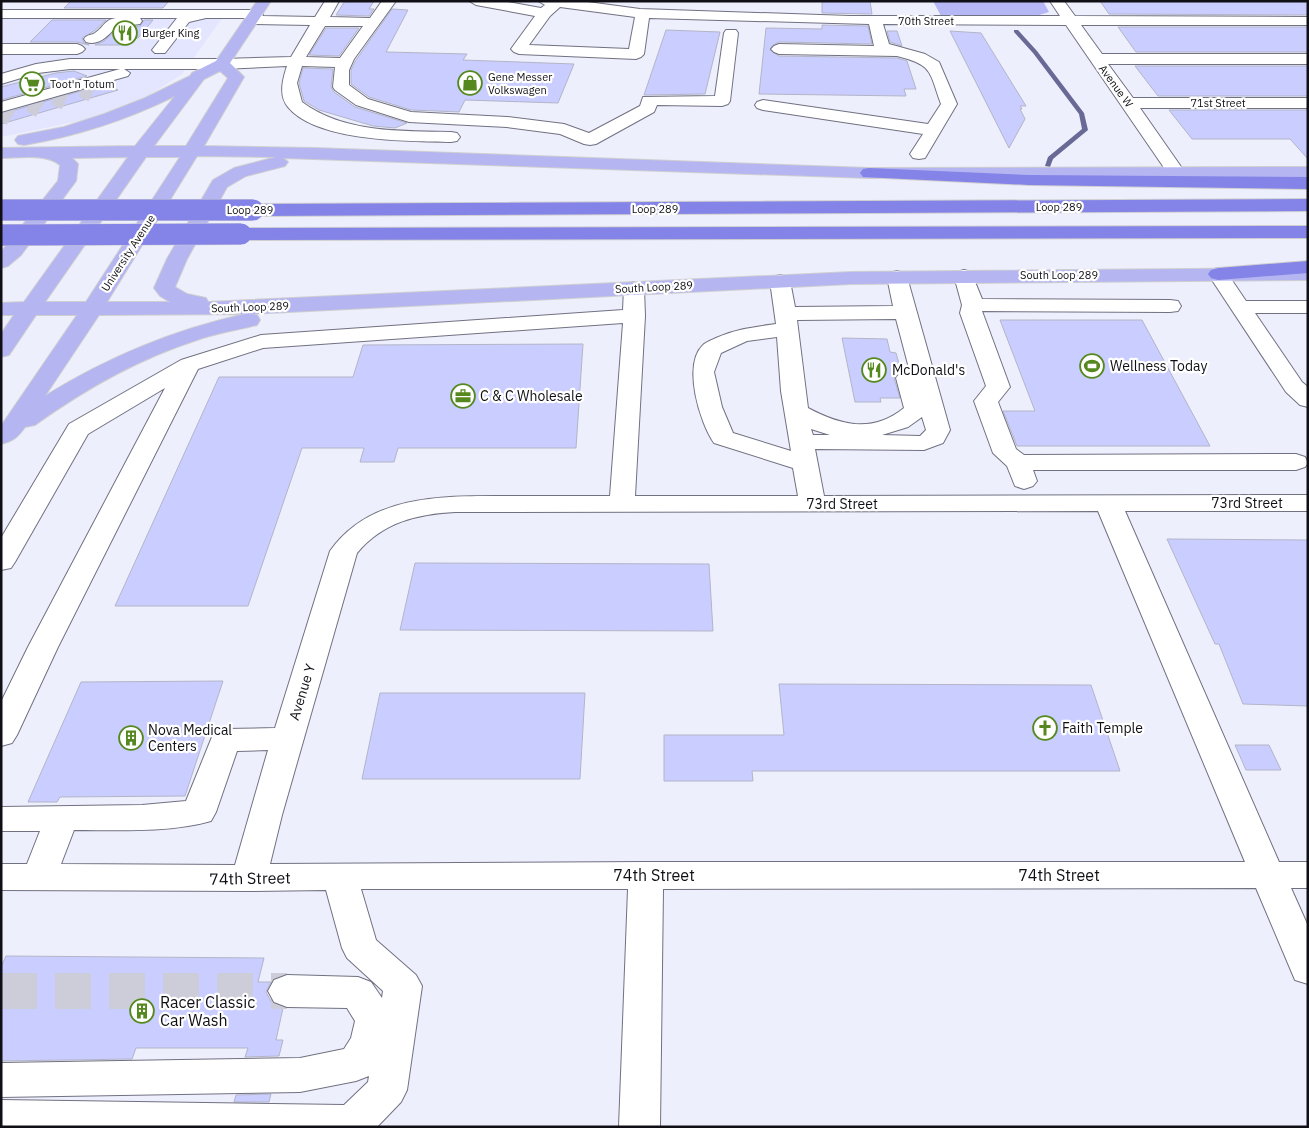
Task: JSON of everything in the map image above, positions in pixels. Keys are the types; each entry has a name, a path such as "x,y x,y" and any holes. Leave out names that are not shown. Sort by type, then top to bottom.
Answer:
{"highway":[{"path":"869,173 1029,180 1308,183"},
{"name":"Loop 289","path":"1,210 1308,205"},
{"name":"Loop 289","path":"1,235 1308,232"},
{"path":"1218,274 1308,267"}],"main road":[{"path":"1,144 70,130 110,118 172,92 226,57 264,1"},
{"name":"University Avenue","path":"6,434 92,309 218,110 236,77 226,57"},
{"path":"1,350 141,151 198,76"},
{"path":"218,110 225,134 235,139 314,153"},
{"path":"1,153 193,151 314,153 869,173 1308,172"},
{"path":"1,262 14,251 67,181 69,164 62,158 34,152"},
{"path":"243,308 185,301 170,294 164,288 177,259 220,184 240,172 314,153"},
{"name":"South Loop 289","path":"1,309 243,308 368,300 634,288 964,276 1308,274"},
{"path":"6,434 55,398 142,353 182,337 226,324 368,300"}],"street":[{"path":"332,1 296,61 289,83 294,104 313,117 352,129 388,136 464,137"},
{"path":"389,1 372,22 341,70 341,87 362,102 410,117 508,122 564,129 590,140 593,145 592,163"},
{"name":"70th Street","path":"476,1 644,13 779,18 821,13 875,20 1308,21"},
{"path":"776,1 779,18"},
{"name":"Avenue W","path":"1057,1 1175,172"},
{"path":"549,6 519,49 636,54 640,22 644,13"},
{"path":"1,14 210,14 372,22"},
{"path":"86,44 100,36 112,23 120,20 167,21 210,14"},
{"path":"1,19 184,19"},
{"path":"1,80 36,69 70,64 109,19"},
{"path":"160,50 184,19"},
{"path":"875,20 882,47 920,57 934,65 948,104 919,154"},
{"path":"503,138 590,140 648,108 649,100 722,101 731,33"},
{"path":"1,49 86,44 226,57 345,63"},
{"path":"778,49 898,51"},
{"path":"1,64 146,65 226,57"},
{"path":"1096,59 1308,59"},
{"path":"7,114 87,92 109,77 146,65"},
{"path":"109,77 125,85 122,90"},
{"name":"71st Street","path":"1128,103 1308,103"},
{"path":"763,105 933,130"},
{"path":"1218,274 1294,387 1308,400"},
{"path":"964,276 973,305 971,312 998,387 986,401 1005,453 1018,464 1032,503"},
{"path":"897,278 938,430 934,438 924,443 803,453 723,438 710,407 703,372 711,349 742,335 786,321 906,316"},
{"path":"780,282 795,401 812,504"},
{"path":"622,504 634,316 634,288"},
{"path":"413,331 422,299"},
{"path":"973,305 1170,306"},
{"path":"1240,308 1308,307"},
{"path":"1,562 78,428 189,365 261,342 634,316"},
{"path":"795,401 875,428 898,423 910,417 916,410 896,330 906,316"},
{"path":"1,735 43,647 189,365"},
{"path":"1018,464 1296,462"},
{"path":"1108,503 1308,969"},
{"name":"73rd Street","path":"378,520 411,508 431,505 1308,503"},
{"name":"Avenue Y","path":"250,878 265,816 344,551 361,532 378,520"},
{"path":"1,819 142,817 199,812 225,740 288,739"},
{"path":"39,877 62,818"},
{"path":"639,1127 646,875"},
{"name":"74th Street","path":"1,877 1308,875"},
{"path":"1,1118 353,1123 387,1090 403,986 360,948 340,876"},
{"path":"1,1080 300,1075 356,1064 369,1043 375,1018 358,993 287,991"}],"shaded area":[{"path":"933,1 1043,1 1049,12 1036,16 941,16"},
{"path":"1,17 223,17 182,74 148,96 84,120 1,137"}],"building":[{"path":"71,1 169,1 163,8 64,8"},
{"path":"345,1 374,1 369,9 374,9 369,16 336,15"},
{"path":"822,1 870,1 872,14 822,13"},
{"path":"1100,1 1308,1 1308,15 1109,14"},
{"name":"Gene Messer Volkswagen","path":"392,9 408,10 386,52 467,54 463,60 574,64 558,103 465,100 459,112 411,110 369,97 351,84 351,70"},
{"path":"52,20 106,20 94,31 82,38 84,43 89,45 77,42 30,42"},
{"name":"Burger King","path":"144,20 153,20 138,38 135,38 129,45 95,45 104,41 117,29 140,26"},
{"path":"822,25 868,26 872,44 779,42 773,45 770,50 779,56 897,58 907,61 916,89 904,89 906,96 759,94 766,28 822,29"},
{"path":"1118,27 1308,27 1308,52 1136,52"},
{"path":"326,28 359,28 339,56 309,55"},
{"path":"666,30 720,32 705,94 644,95"},
{"path":"887,31 897,31 902,46 890,42"},
{"path":"950,31 981,33 1026,106 1020,106 1025,119 1009,148"},
{"path":"1135,66 1308,66 1308,96 1158,96"},
{"path":"303,68 333,69 331,87 334,92 355,107 407,123 395,128 373,126 319,110 304,101 299,83"},
{"path":"74,71 87,76 1,100 1,87 56,73"},
{"path":"105,84 118,90 1,124 1,114"},
{"path":"1169,110 1308,110 1308,159 1290,139 1192,139"},
{"name":"Wellness Today","path":"1000,320 1142,320 1210,446 1017,446 1003,411 1035,411"},
{"name":"McDonald's","path":"842,338 887,339 890,352 896,353 901,371 894,378 900,398 880,398 881,402 855,402"},
{"path":"583,344 576,448 398,448 394,462 360,462 364,448 302,448 248,606 115,606 219,377 353,377 363,345"},
{"path":"1167,539 1308,540 1308,706 1243,704 1219,644 1215,644"},
{"path":"415,563 709,564 713,631 400,630"},
{"name":"Nova Medical Centers","path":"223,681 185,796 60,797 57,802 28,802 81,682"},
{"path":"779,684 1091,685 1120,771 752,771 753,781 664,781 664,735 784,735"},
{"path":"380,693 585,693 580,779 362,779"},
{"path":"1235,745 1269,745 1281,770 1246,770"},
{"name":"Racer Classic Car Wash","path":"6,956 264,958 258,982 271,982 266,992 272,1003 283,1008 276,1040 283,1040 279,1056 245,1057 248,1048 136,1048 132,1059 1,1061 1,967"},
{"path":"271,1094 269,1102 234,1102 236,1095"}],"waterway":[{"path":"1016,31 1035,52 1082,114 1085,130 1050,158 1048,166"},
{"path":"1097,253 1098,257"}],"tunnel":[{"path":"82,89 92,94"},
{"path":"54,97 65,102"},
{"path":"30,104 40,110"},
{"path":"2,112 11,118"},
{"path":"1,991 287,991"}],"place":[{"name":"Burger King","path":"125,33"},
{"name":"Gene Messer Volkswagen","path":"470,83"},
{"name":"Toot'n Totum","path":"32,84"},
{"name":"Wellness Today","path":"1092,366"},
{"name":"McDonald's","path":"874,370"},
{"name":"C & C Wholesale","path":"463,396"},
{"name":"Faith Temple","path":"1045,728"},
{"name":"Nova Medical Centers","path":"131,738"},
{"name":"Racer Classic Car Wash","path":"142,1011"}]}
